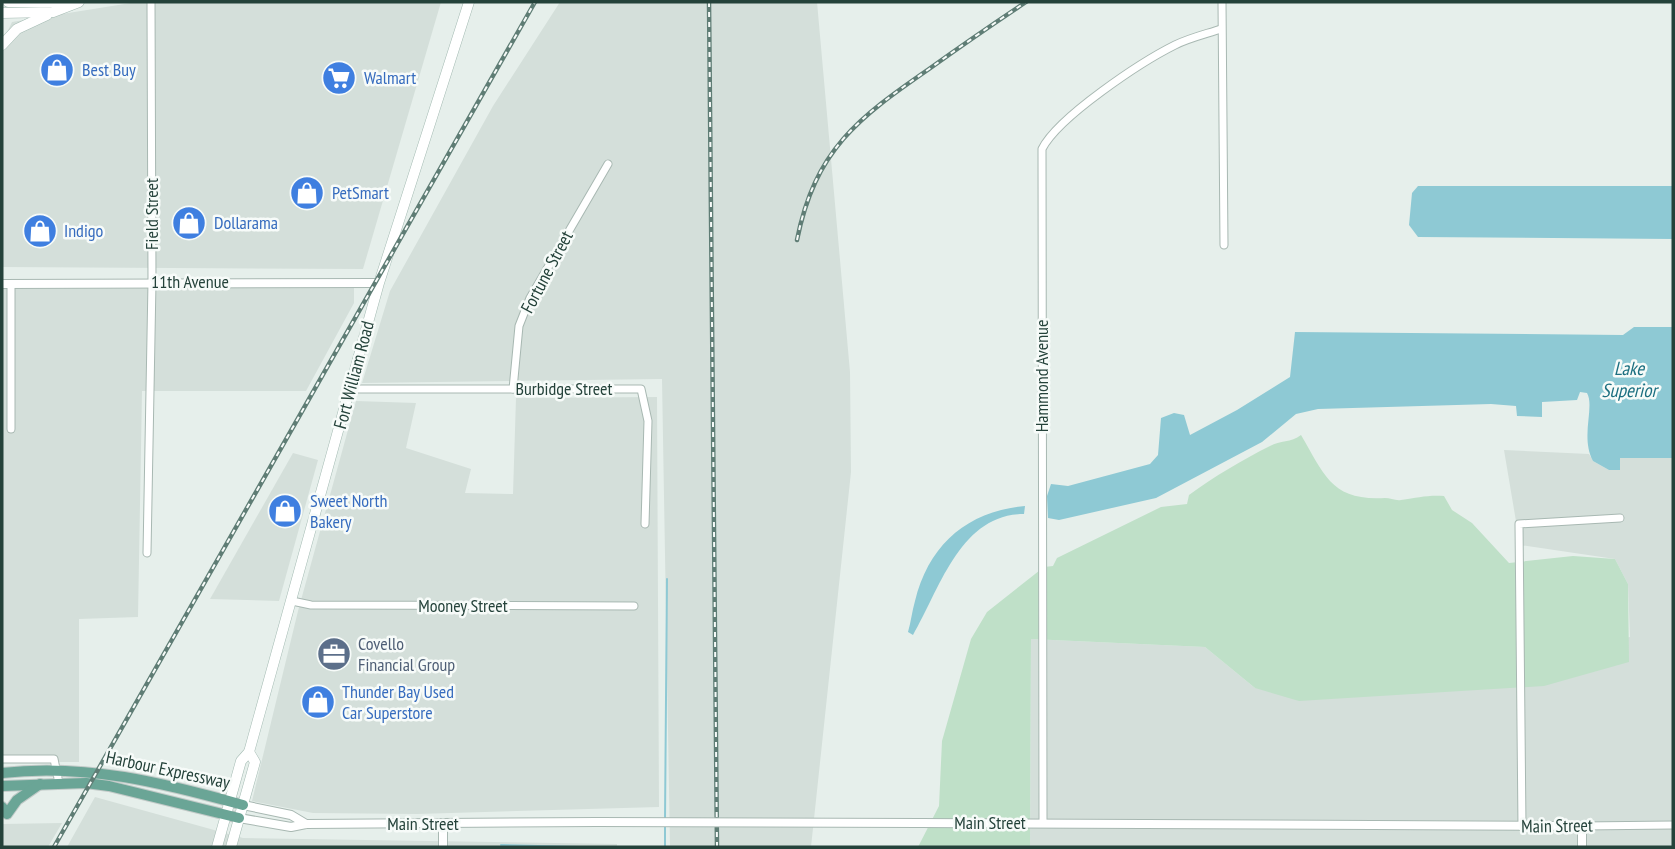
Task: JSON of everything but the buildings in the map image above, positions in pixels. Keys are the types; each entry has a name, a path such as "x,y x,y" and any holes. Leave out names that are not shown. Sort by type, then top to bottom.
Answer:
{"main road":[{"path":"56,5 5,2 2,12 15,13 79,2"},
{"path":"2,43 21,2"},
{"name":"Fort William Road","path":"217,847 241,761 249,752 379,283 469,2"},
{"path":"2,43 17,29 56,5"},
{"name":"Fort William Road","path":"231,847 255,762 249,752"},
{"name":"Harbour Expressway","path":"2,773 56,770 146,779 243,805"},
{"name":"Harbour Expressway","path":"2,786 59,783 109,786 239,818"},
{"path":"2,807 7,814 17,800 40,784"}],"street":[{"name":"Field Street","path":"147,553 152,282 151,2"},
{"path":"1222,2 1224,246"},
{"name":"Hammond Avenue","path":"1043,823 1042,149 1054,130 1130,71 1175,45 1221,29"},
{"name":"Fortune Street","path":"513,389 519,326 530,298 608,164"},
{"name":"11th Avenue","path":"6,284 379,283"},
{"path":"6,284 11,429"},
{"name":"Burbidge Street","path":"351,389 641,389 648,421 645,524"},
{"path":"1522,827 1519,524 1620,518"},
{"name":"Mooney Street","path":"292,601 311,605 634,606"},
{"path":"2,760 54,759 59,783"},
{"name":"Main Street","path":"243,805 290,816 306,824"},
{"name":"Main Street","path":"239,818 291,827 306,824 597,822 1522,827 1673,825"},
{"path":"443,824 443,847"},
{"path":"1582,826 1582,847"}],"shaded area":[{"path":"137,2 441,2 363,269 2,267 2,43 12,22"},
{"path":"560,2 817,2 850,372 851,472 811,847 670,847 662,379 362,383 390,291 493,106"},
{"path":"354,287 354,303 306,391 142,391 138,617 79,619 79,762 2,762 2,289"},
{"path":"657,397 659,807 417,814 313,813 252,801 298,611 356,401 416,403 406,448 471,469 465,493 513,494 516,398"},
{"path":"1504,450 1589,454 1593,461 1609,470 1620,470 1620,458 1673,458 1673,847 1030,847 1031,639 1205,647 1255,688 1630,637 1628,584 1615,559 1520,545"},
{"path":"293,453 318,460 279,601 210,599"},
{"path":"95,797 243,838 617,844 617,847 67,847"},
{"path":"62,823 48,847 2,847 2,824"}],"green space":[{"path":"1301,435 1324,474 1341,490 1353,495 1399,500 1444,496 1452,510 1472,523 1509,563 1573,556 1615,559 1628,584 1629,662 1544,686 1299,701 1255,688 1205,647 1031,639 1030,847 918,847 939,806 942,741 971,639 987,612 1044,567 1053,566 1057,558 1161,507 1187,504 1189,495 1199,488 1274,444"}],"water":[{"path":"1418,186 1673,186 1673,239 1418,237 1409,225 1412,193"},
{"name":"Lake Superior","path":"1634,327 1673,327 1673,458 1620,458 1620,470 1609,470 1593,461 1587,433 1589,399 1587,393 1580,392 1577,400 1542,402 1542,417 1517,416 1516,406 1491,404 1318,409 1296,414 1262,442 1156,498 1059,520 1048,518 1047,496 1051,484 1068,486 1150,464 1158,455 1161,418 1174,413 1184,415 1190,435 1290,377 1295,332 1623,335"},
{"path":"1025,506 1024,514 1002,517 983,526 968,540 943,576 913,635 908,632 921,581 941,547 969,523 1004,509"}],"waterway":[{"path":"665,820 667,579"},
{"path":"665,825 665,847"},
{"path":"501,845 579,847"}],"railway":[{"path":"54,847 535,2"},
{"path":"709,2 717,847"},
{"path":"797,240 815,182 843,139 881,104 1026,2"}],"place":[{"name":"Best Buy","path":"57,70"},
{"name":"Walmart","path":"339,78"},
{"name":"PetSmart","path":"307,193"},
{"name":"Dollarama","path":"189,223"},
{"name":"Indigo","path":"40,231"},
{"name":"Sweet North Bakery","path":"285,511"},
{"name":"Covello Financial Group","path":"334,654"},
{"name":"Thunder Bay Used Car Superstore","path":"318,702"}]}
